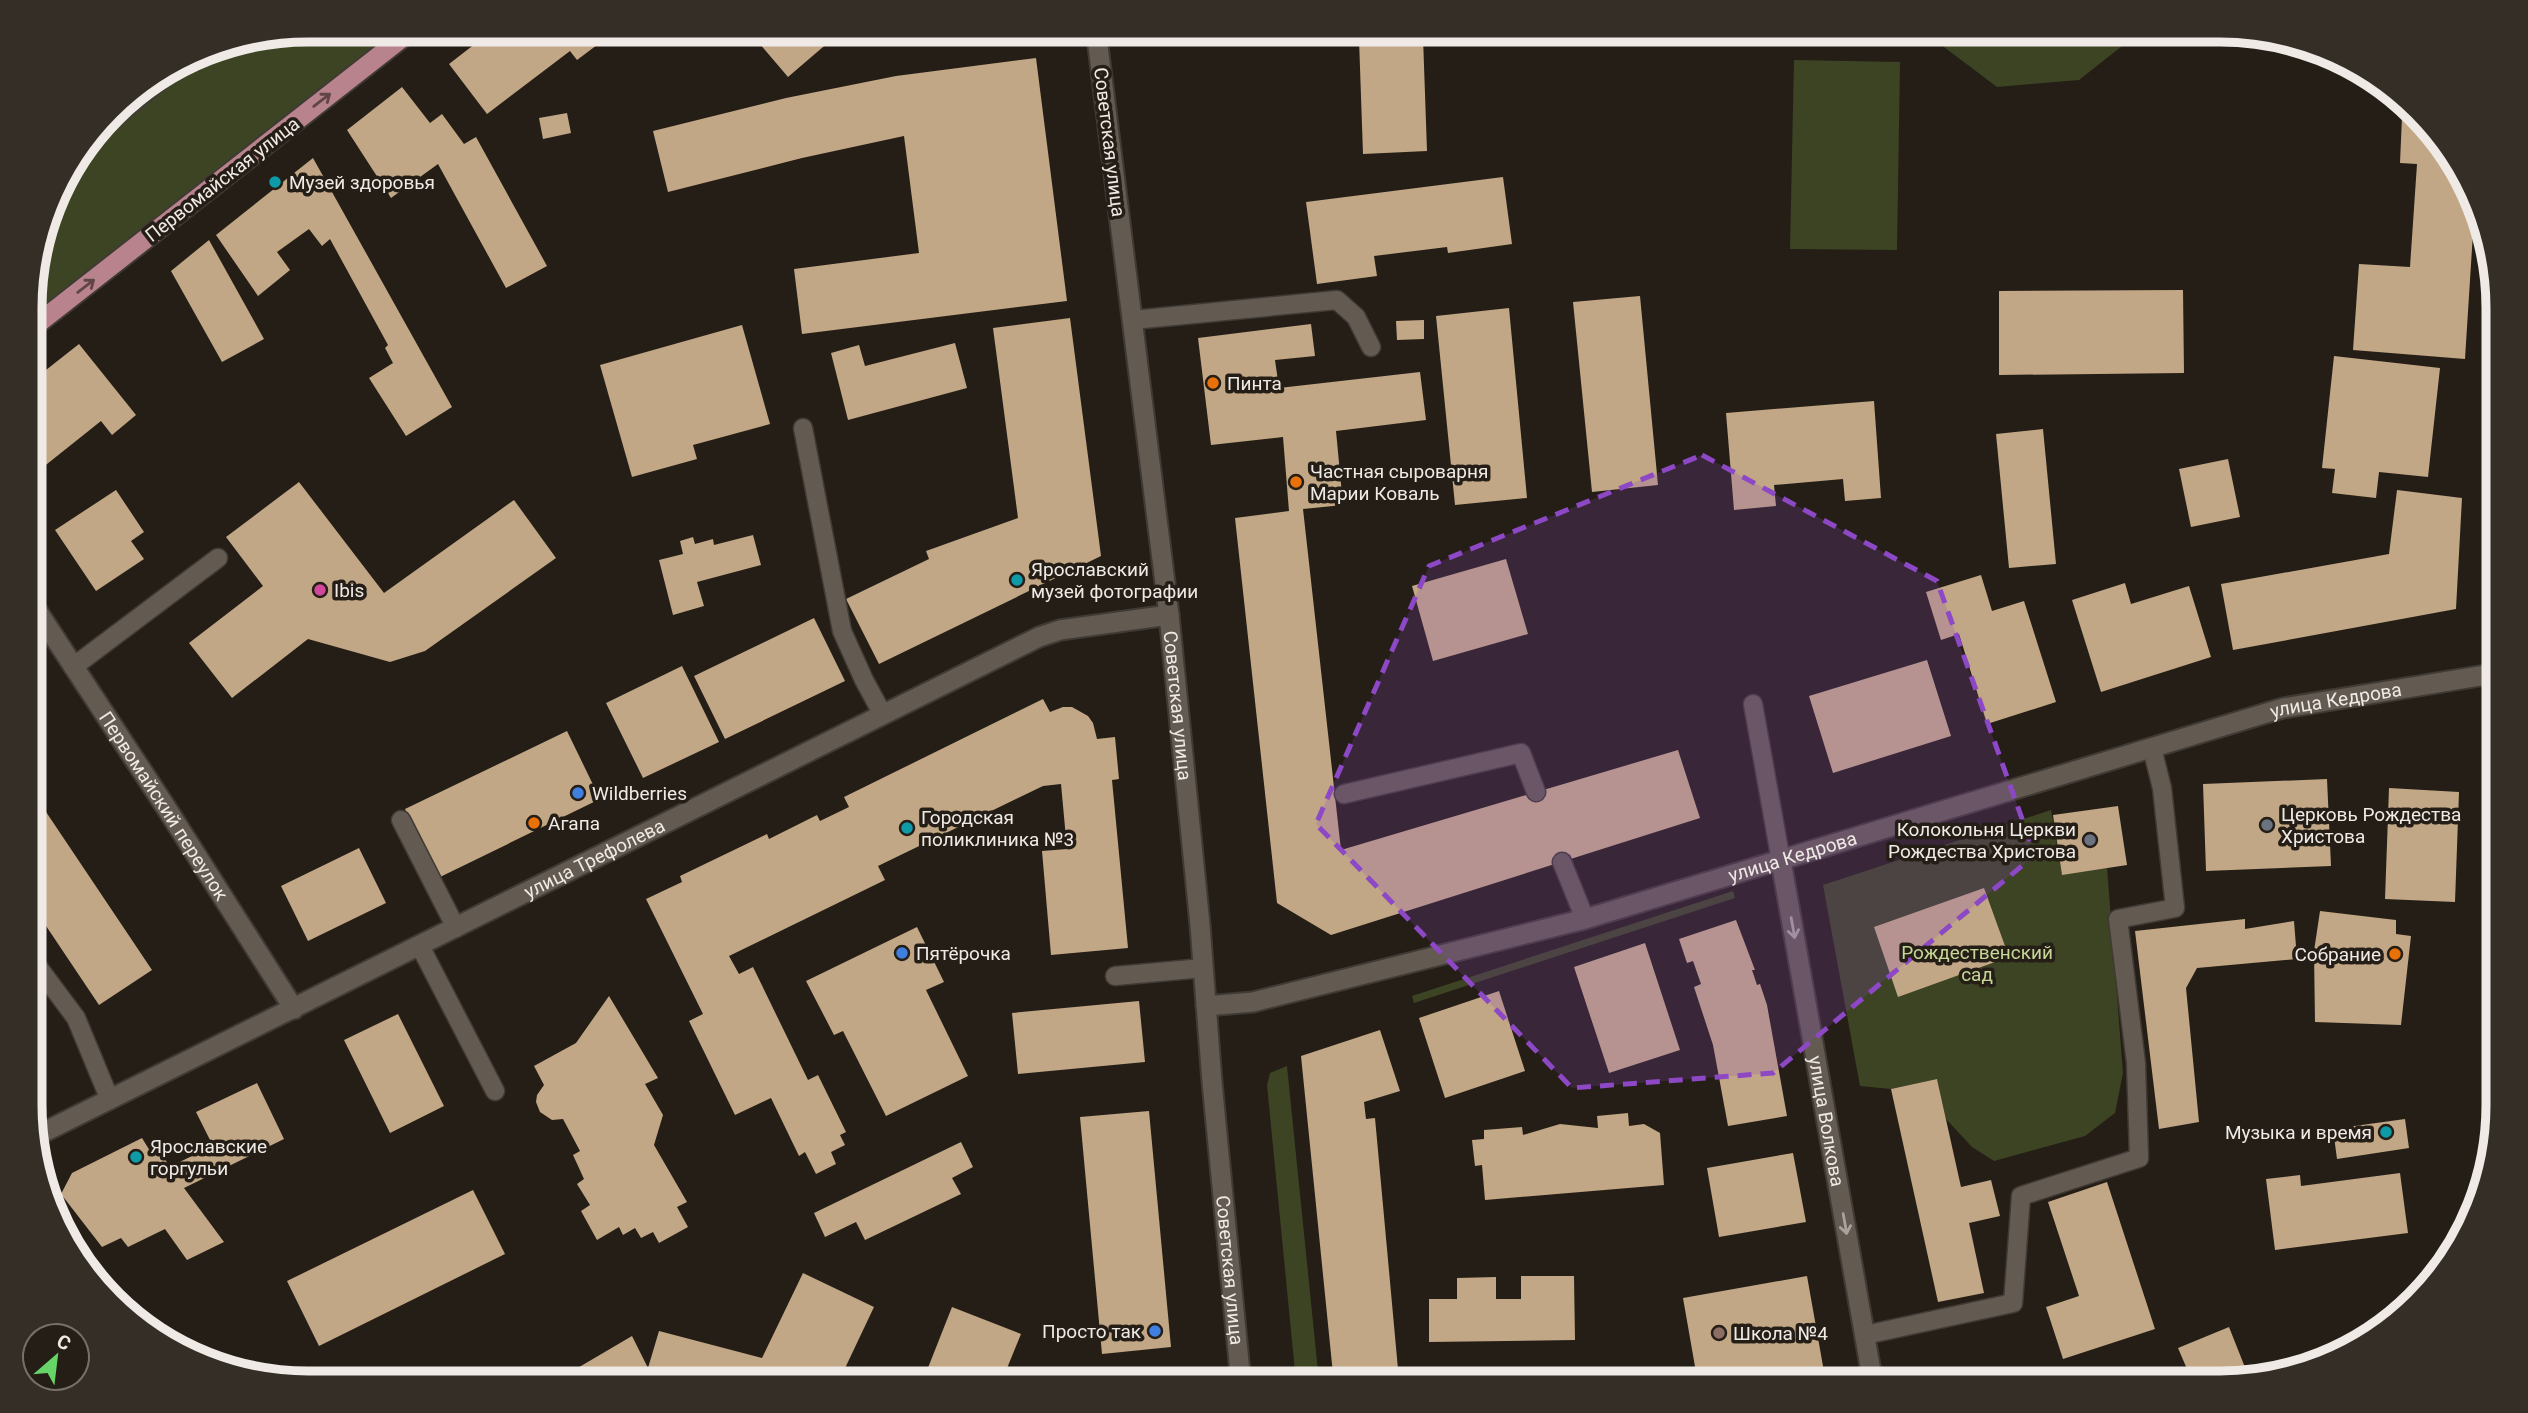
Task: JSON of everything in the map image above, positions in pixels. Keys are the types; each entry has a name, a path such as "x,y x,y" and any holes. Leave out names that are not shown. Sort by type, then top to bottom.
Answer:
{"main road":[{"name":"Первомайская улица","path":"42,320 397,42"}],"street":[{"name":"Советская улица","path":"1098,42 1168,615 1240,1371"},
{"name":"улица Трефолева","path":"44,1132 1050,633 1121,620 1168,615"},
{"name":"Первомайский переулок","path":"42,619 294,1009"},
{"name":"улица Кедрова","path":"1206,1006 1253,1002 1585,919 2283,708 2486,675"},
{"name":"улица Волкова","path":"1782,860 1871,1371"}],"lane":[{"path":"1133,320 1337,300 1356,317 1371,347"},
{"path":"803,428 842,631 883,715"},
{"path":"73,667 218,558"},
{"path":"1753,704 1782,860"},
{"path":"1865,1335 2013,1303 2021,1196 2139,1158 2136,1063 2118,919 2175,908 2162,788 2152,748"},
{"path":"1344,794 1521,753 1535,792"},
{"path":"401,820 456,928"},
{"path":"1562,862 1585,919"},
{"path":"420,946 495,1091"},
{"path":"1115,976 1203,968"},
{"path":"42,972 76,1018 110,1100"}],"highlighted area":[{"path":"1702,455 1937,581 2035,855 1773,1073 1572,1088 1316,824 1429,566"}],"green space":[{"path":"308,42 382,42 42,307 47,256 56,222 69,190 97,146 120,120 146,97 190,69 222,56 256,47"},
{"path":"1937,42 2127,42 2079,80 1997,87"},
{"path":"1794,60 1900,62 1897,250 1790,249"},
{"name":"Рождественский сад","path":"2051,810 2062,874 2107,868 2123,1073 2115,1113 2085,1136 1994,1161 1972,1147 1946,1119 1937,1079 1891,1089 1860,1086 1823,885"},
{"path":"1733,891 1735,898 1414,1003 1412,996"},
{"path":"1287,1066 1318,1371 1295,1371 1267,1085 1270,1073"}],"building":[{"path":"477,42 601,42 577,60 570,51 487,114 449,64"},
{"path":"758,42 829,42 788,77"},
{"path":"1359,42 1423,42 1427,151 1363,154"},
{"path":"1036,58 1067,301 802,334 794,269 919,253 904,136 802,158 668,192 653,131 786,98 896,76"},
{"path":"402,87 430,123 442,114 464,144 476,137 547,266 506,288 438,164 391,198 347,130"},
{"path":"567,113 571,133 543,139 539,118"},
{"path":"2402,117 2420,133 2441,160 2459,190 2472,222 2465,359 2353,350 2359,264 2410,267 2417,164 2400,163"},
{"path":"313,158 452,407 406,436 369,378 393,363 385,348 388,345 330,239 322,246 309,229 277,252 290,270 258,296 216,235"},
{"path":"1503,177 1512,244 1448,253 1447,247 1374,256 1377,276 1317,284 1306,202"},
{"path":"209,240 264,339 222,362 171,271"},
{"path":"2183,290 2184,373 1999,375 1999,291"},
{"path":"1640,296 1658,485 1592,492 1573,302"},
{"path":"1509,308 1527,498 1455,505 1436,316"},
{"path":"1070,318 1101,556 879,664 846,599 929,559 926,551 1018,518 993,328"},
{"path":"1424,320 1424,339 1397,340 1396,321"},
{"path":"1311,324 1315,356 1275,360 1279,388 1420,372 1426,420 1336,431 1343,505 1303,509 1341,850 1678,750 1700,818 1331,935 1277,903 1235,518 1289,511 1283,437 1211,445 1198,338"},
{"path":"742,325 770,424 693,445 697,459 632,477 600,365"},
{"path":"955,343 967,388 848,420 831,353 859,345 865,366"},
{"path":"79,344 136,415 112,435 101,421 42,468 42,373"},
{"path":"2334,356 2440,368 2428,477 2379,472 2376,498 2332,493 2335,469 2322,468"},
{"path":"1874,401 1881,498 1845,501 1843,479 1774,485 1776,506 1734,510 1726,413"},
{"path":"2043,429 2056,564 2009,568 1996,434"},
{"path":"2228,459 2240,517 2191,527 2179,469"},
{"name":"Ibis","path":"299,482 384,593 514,500 556,558 425,651 390,662 308,639 232,698 189,643 263,586 226,537"},
{"path":"116,490 144,532 131,541 144,559 96,591 55,530"},
{"path":"2397,490 2462,498 2456,609 2233,650 2221,584 2389,554"},
{"path":"753,535 761,565 697,582 704,606 673,615 659,560 683,554 680,541 693,537 695,544 713,539 714,545"},
{"path":"1506,559 1528,634 1433,661 1412,586"},
{"path":"1981,575 1992,611 2024,601 2056,702 1987,724 1959,634 1941,640 1926,592"},
{"path":"2125,583 2131,604 2189,586 2211,657 2101,692 2072,600"},
{"path":"814,618 845,681 725,739 694,676"},
{"path":"1927,660 1951,736 1833,773 1809,696"},
{"path":"682,666 719,742 643,778 606,703"},
{"path":"1043,699 1050,712 1072,707 1088,716 1093,723 1097,739 1115,737 1119,779 1112,780 1128,948 1051,955 1042,851 1067,849 1061,784 1043,786 878,866 885,880 729,956 739,974 753,967 808,1080 818,1075 846,1132 840,1135 845,1145 831,1152 836,1164 816,1174 805,1152 799,1156 771,1098 735,1115 689,1021 703,1014 646,899 682,882 680,876 767,834 769,839 817,815 820,821 849,807 844,797"},
{"path":"567,731 600,799 438,878 405,809"},
{"name":"Церковь Рождества Христова","path":"2327,779 2331,866 2206,871 2203,784"},
{"path":"2389,788 2459,792 2455,902 2385,899"},
{"path":"42,806 152,970 99,1005 42,920"},
{"name":"Колокольня Церкви Рождества Христова","path":"2118,806 2127,865 2062,875 2053,815"},
{"path":"359,848 386,903 308,941 281,886"},
{"path":"1984,888 2009,957 1898,997 1874,927"},
{"path":"2320,911 2396,920 2396,934 2411,936 2401,1025 2315,1022 2314,951"},
{"path":"2245,919 2245,929 2294,921 2297,959 2197,968 2186,988 2199,1122 2159,1129 2135,931"},
{"path":"1736,920 1755,970 1752,970 1757,985 1760,984 1767,1005 1787,1116 1728,1126 1713,1045 1694,987 1701,984 1693,961 1687,963 1679,939"},
{"path":"917,927 944,982 926,990 968,1076 886,1116 843,1031 834,1035 806,981"},
{"path":"1645,943 1680,1050 1609,1073 1574,967"},
{"path":"1499,991 1525,1071 1445,1098 1419,1018"},
{"path":"609,996 658,1078 645,1084 663,1115 654,1145 687,1202 677,1207 688,1227 659,1243 653,1232 641,1238 635,1228 623,1235 619,1227 597,1240 581,1211 590,1205 577,1184 584,1179 573,1155 580,1151 563,1119 552,1120 540,1112 536,1102 544,1085 534,1066 576,1043"},
{"path":"1139,1001 1145,1062 1018,1074 1012,1013"},
{"path":"398,1014 444,1106 390,1133 344,1040"},
{"path":"1380,1030 1400,1091 1364,1102 1366,1119 1375,1118 1398,1369 1333,1371 1301,1056"},
{"path":"1937,1079 1961,1187 1991,1180 2000,1216 1969,1223 1984,1293 1938,1302 1891,1089"},
{"path":"257,1083 284,1139 184,1188 224,1242 187,1260 165,1229 128,1247 121,1238 102,1247 61,1194 72,1173 142,1138 150,1151 159,1146 169,1167 213,1146 196,1112"},
{"path":"1149,1111 1171,1347 1102,1354 1080,1117"},
{"path":"1628,1113 1629,1126 1644,1124 1660,1133 1664,1185 1485,1200 1482,1165 1475,1166 1472,1140 1484,1139 1484,1130 1522,1127 1523,1135 1560,1124 1598,1128 1597,1116"},
{"path":"2405,1119 2409,1148 2337,1159 2333,1129"},
{"path":"961,1142 973,1167 952,1178 961,1194 865,1240 856,1222 825,1237 814,1213"},
{"path":"1793,1153 1806,1222 1719,1237 1707,1168"},
{"path":"2400,1173 2408,1233 2275,1250 2266,1179 2300,1175 2301,1186"},
{"path":"2107,1182 2155,1329 2063,1359 2046,1307 2079,1296 2048,1202"},
{"path":"473,1190 505,1254 319,1346 287,1281"},
{"path":"803,1273 874,1307 844,1371 572,1371 632,1336 648,1368 659,1331 762,1358"},
{"path":"1521,1276 1574,1276 1575,1340 1429,1342 1429,1299 1457,1299 1457,1278 1496,1277 1496,1299 1521,1299"},
{"path":"1807,1276 1824,1371 1696,1371 1683,1298"},
{"path":"952,1307 1021,1334 1006,1371 927,1371"},
{"path":"2229,1327 2246,1370 2188,1371 2178,1348"}],"place":[{"name":"Музей здоровья","path":"275,182"},
{"name":"Пинта","path":"1213,383"},
{"name":"Частная сыроварня Марии Коваль","path":"1296,482"},
{"name":"Ярославский музей фотографии","path":"1017,580"},
{"name":"Ibis","path":"320,590"},
{"name":"Wildberries","path":"578,793"},
{"name":"Агапа","path":"534,823"},
{"name":"Церковь Рождества Христова","path":"2267,825"},
{"name":"Городская поликлиника №3","path":"907,828"},
{"name":"Колокольня Церкви Рождества Христова","path":"2090,840"},
{"name":"Пятёрочка","path":"902,953"},
{"name":"Собрание","path":"2395,954"},
{"name":"Музыка и время","path":"2386,1132"},
{"name":"Ярославские горгульи","path":"136,1157"},
{"name":"Просто так","path":"1155,1331"},
{"name":"Школа №4","path":"1719,1333"}]}
